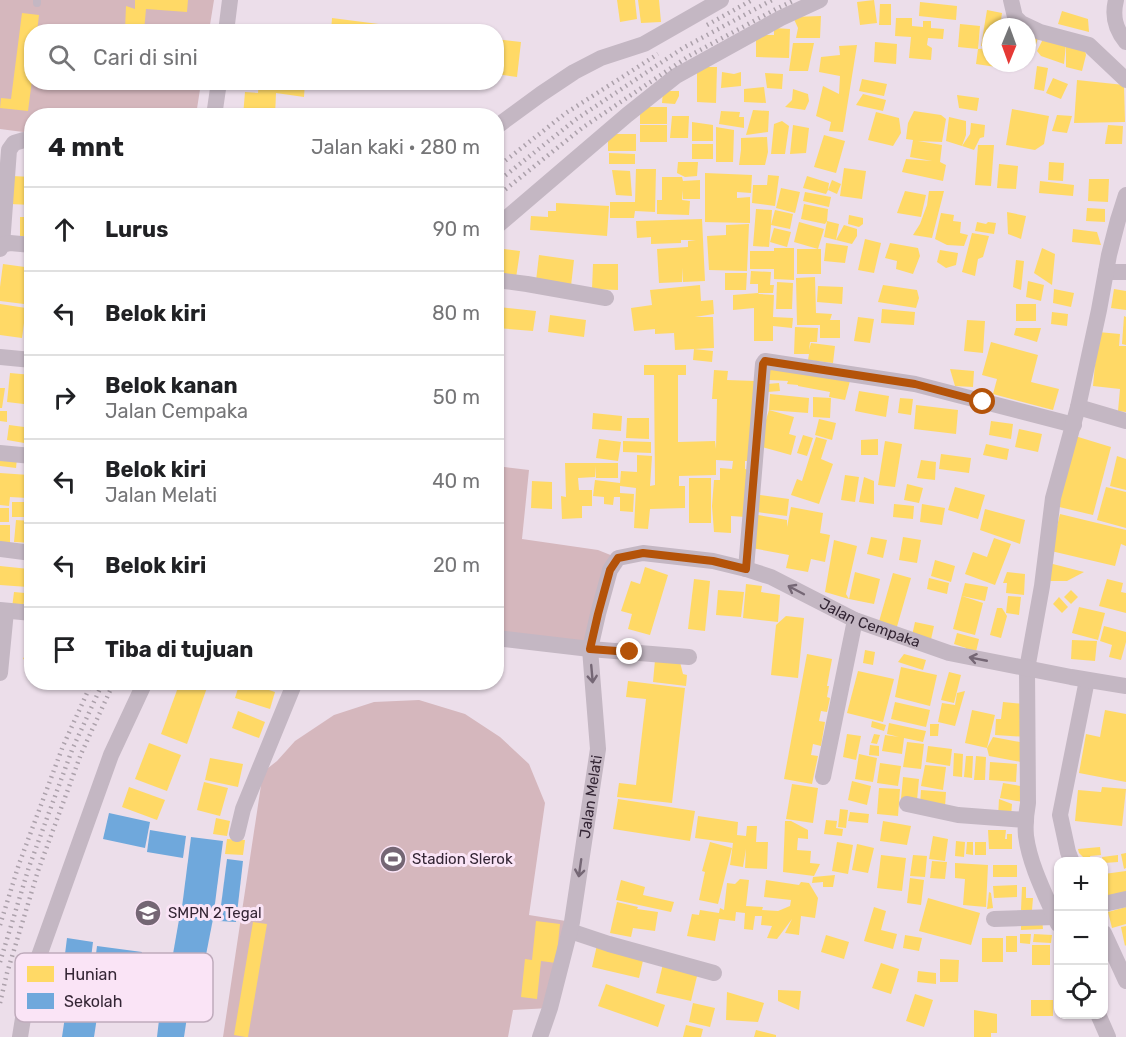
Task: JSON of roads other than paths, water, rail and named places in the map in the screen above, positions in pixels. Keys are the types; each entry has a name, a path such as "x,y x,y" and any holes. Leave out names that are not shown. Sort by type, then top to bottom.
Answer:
{"street":[{"path":"227,24 230,0"},
{"path":"504,121 584,66 644,44 721,0"},
{"path":"504,220 676,76 782,18 820,0"},
{"path":"1011,0 1015,17 1021,23 1040,32 1089,45 1122,70"},
{"path":"1116,0 1115,21 1117,29 1126,42"},
{"path":"215,108 218,90"},
{"path":"24,140 15,143 9,150 1,247 10,243 24,244"},
{"path":"1054,913 1029,850 1026,835 1031,669 1053,498 1074,425 1106,272 1126,195"},
{"path":"1106,272 1126,272"},
{"path":"504,281 606,298"},
{"path":"0,357 24,359"},
{"path":"746,569 765,361 915,384 1074,425"},
{"path":"1078,407 1126,421"},
{"path":"0,453 24,455"},
{"path":"0,549 24,551"},
{"name":"Jalan Cempaka","path":"618,558 643,553 713,561 746,569 771,577 855,620 949,653 1126,686"},
{"name":"Jalan Melati","path":"540,1037 570,931 598,749 590,649 610,570 618,558"},
{"path":"0,673 3,611 24,612"},
{"path":"823,777 855,620"},
{"path":"504,639 689,657"},
{"path":"1071,857 1060,815 1079,678"},
{"path":"40,953 111,755 141,690"},
{"path":"237,834 246,802 292,690"},
{"path":"907,804 958,814 1026,820"},
{"path":"1108,903 1126,899"},
{"path":"994,919 1054,920"},
{"path":"570,931 714,973"},
{"path":"1108,942 1126,981"},
{"path":"1100,1019 1108,1037"},
{"path":"20,1037 22,1022"}],"railway":[{"path":"707,25 752,0"},
{"path":"504,177 575,120 683,48 772,0"},
{"path":"504,191 582,128 689,56 795,0"},
{"path":"504,162 566,113 658,54"},
{"path":"0,925 19,864 63,746 88,690"},
{"path":"0,962 29,867 72,750 99,690"},
{"path":"0,1003 38,871 81,754 110,690"}],"place":[{"name":"Stadion Slerok","path":"393,859"},
{"name":"SMPN 2 Tegal","path":"148,913"}]}
